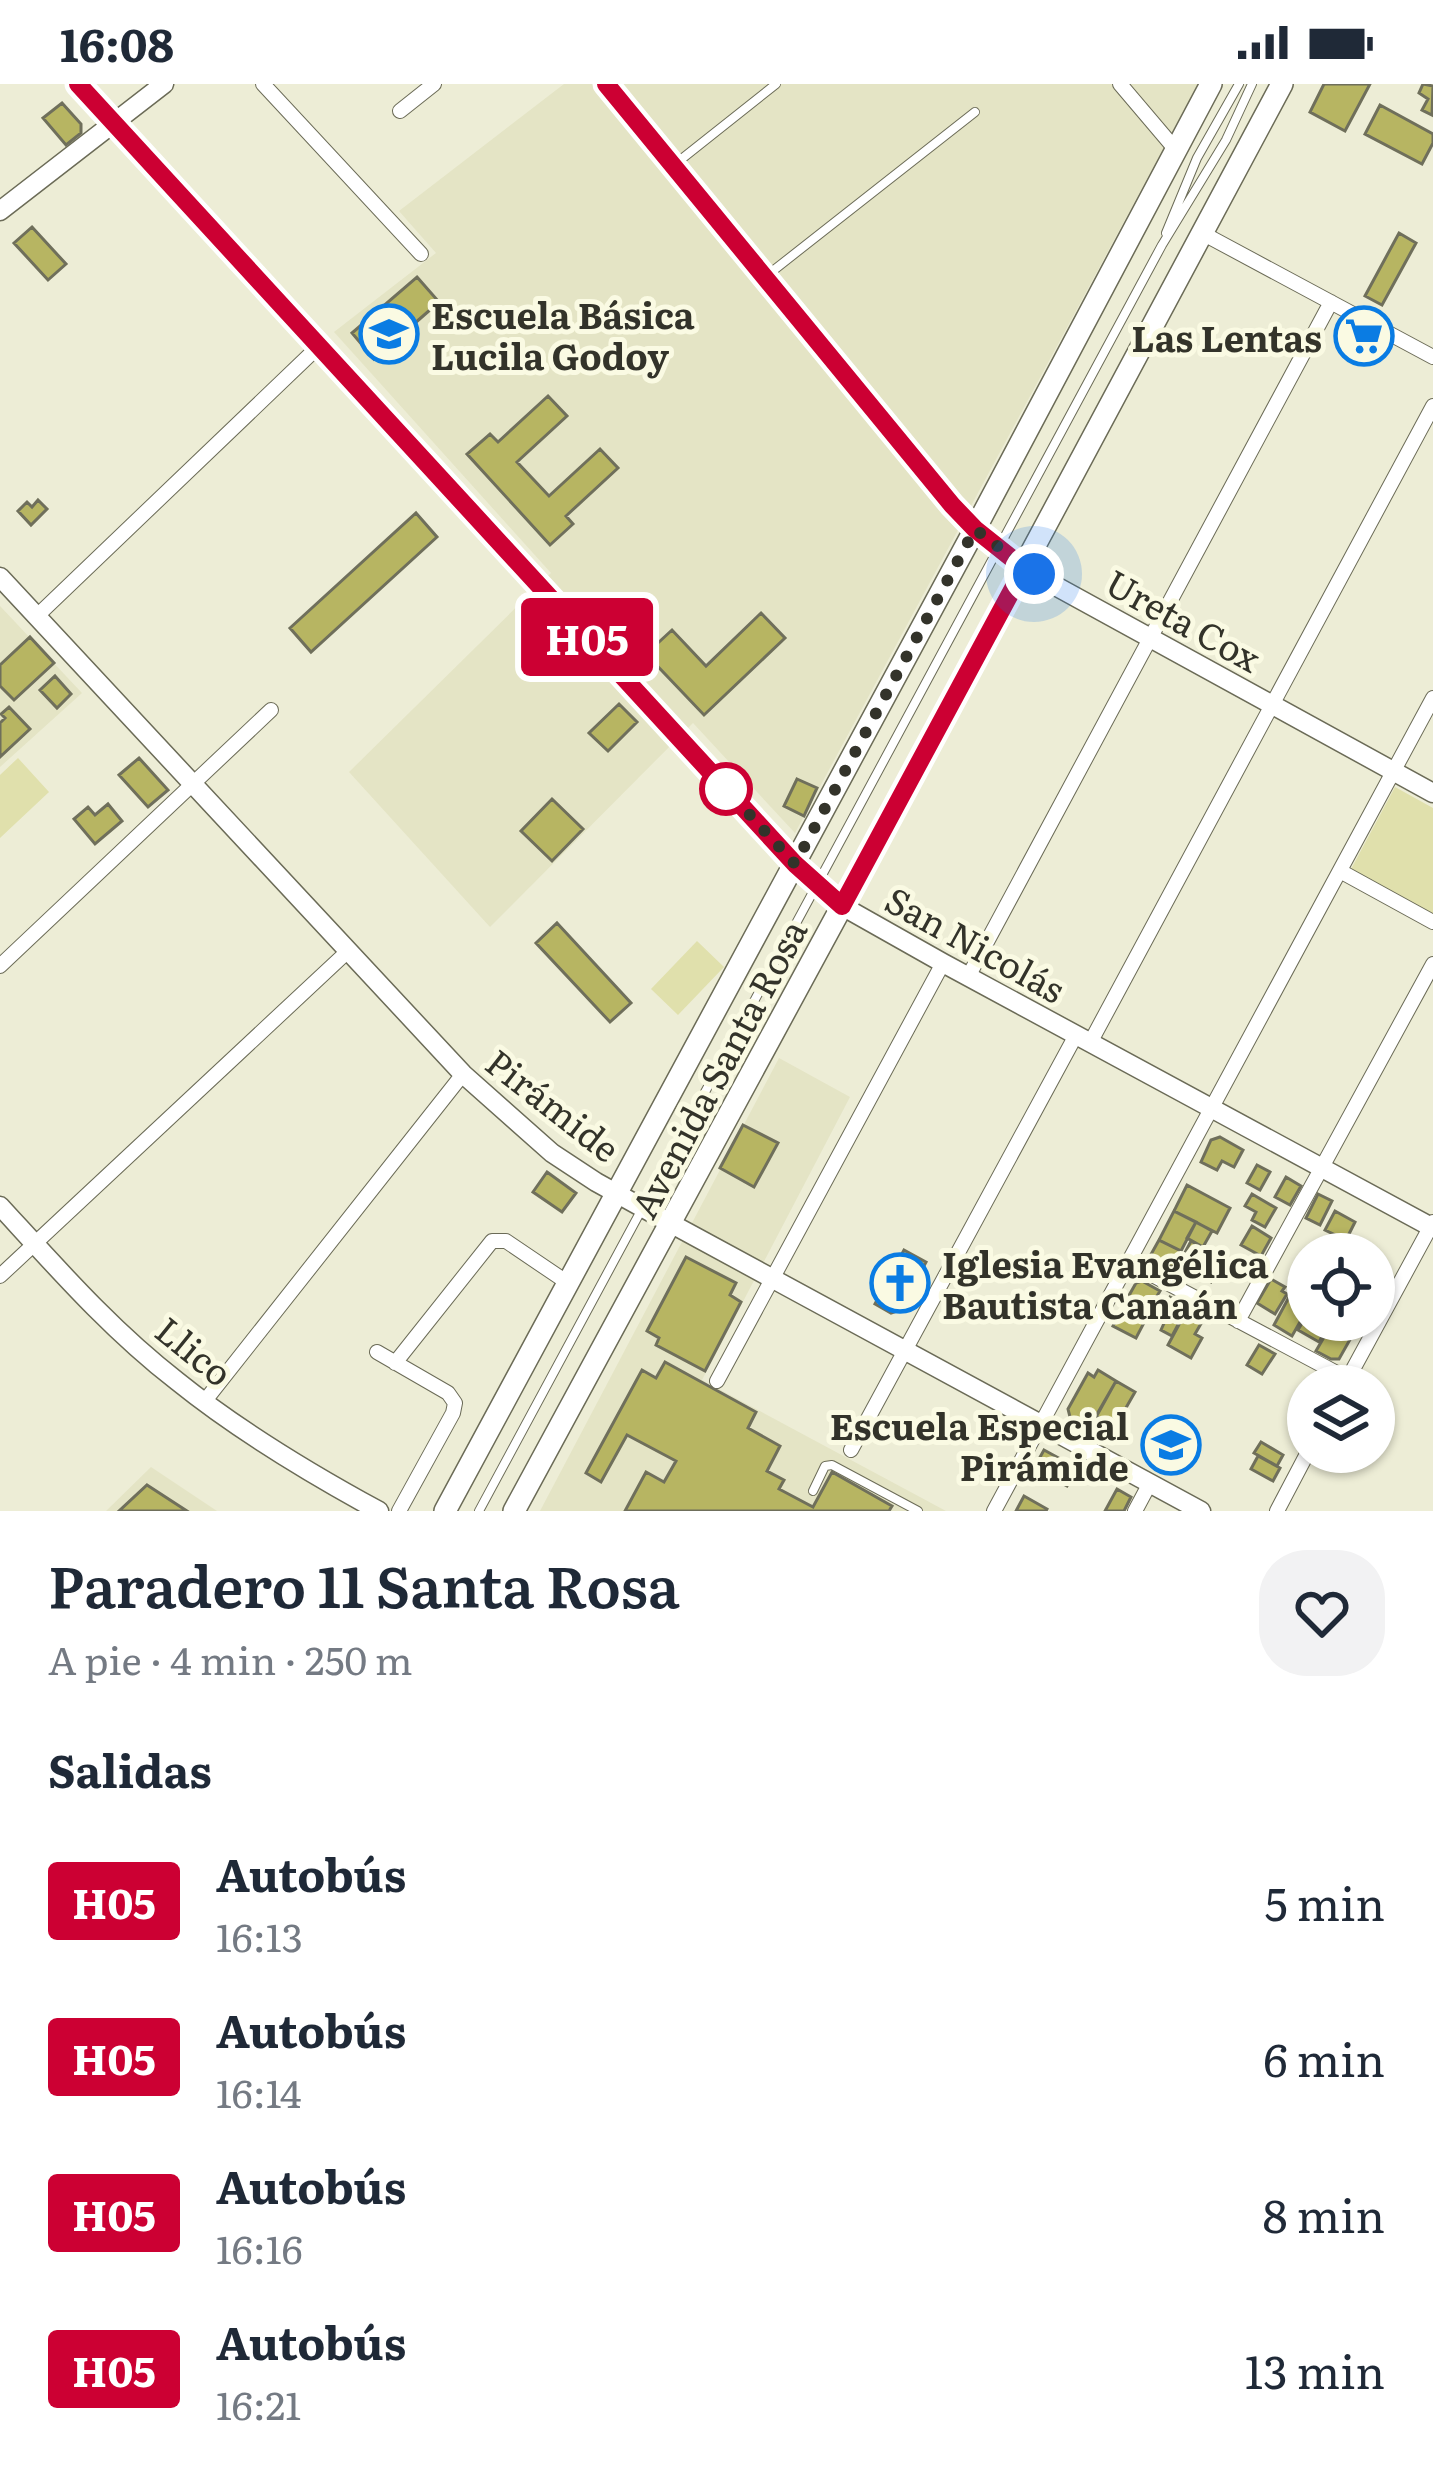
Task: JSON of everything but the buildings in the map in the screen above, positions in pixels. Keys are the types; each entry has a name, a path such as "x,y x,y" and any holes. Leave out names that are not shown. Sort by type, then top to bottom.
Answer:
{"main road":[{"name":"Avenida Santa Rosa","path":"445,1511 1211,84"},
{"name":"Avenida Santa Rosa","path":"514,1511 1282,84"}],"street":[{"name":"San Nicolás","path":"78,84 795,864 842,906 1432,1225"},
{"path":"0,211 164,84"},
{"path":"263,84 421,254"},
{"path":"400,111 434,84"},
{"name":"Ureta Cox","path":"606,84 975,529 1024,568 1433,793"},
{"path":"1120,84 1176,150"},
{"path":"1202,233 1433,357"},
{"path":"968,977 1331,302"},
{"path":"37,616 319,346"},
{"path":"851,1450 1272,705 1433,406"},
{"name":"Pirámide","path":"0,577 463,1074 552,1153 670,1223 1201,1511"},
{"path":"994,1511 1393,772 1426,725 1433,698"},
{"path":"0,966 271,710"},
{"path":"1340,871 1433,922"},
{"path":"0,1276 347,952"},
{"path":"717,1381 943,963"},
{"path":"1238,1321 1433,964"},
{"path":"204,1402 463,1074"},
{"name":"Llico","path":"0,1205 116,1328 204,1402 379,1511"},
{"path":"1356,1365 1432,1225"},
{"path":"395,1363 492,1241 506,1241 568,1283"},
{"path":"1128,1262 1315,1365"},
{"path":"376,1352 448,1393 455,1403 399,1511"},
{"path":"1276,1511 1297,1473"},
{"path":"1135,1511 1150,1483"}],"lane":[{"path":"673,166 776,84"},
{"path":"1162,244 1197,158 1239,84"},
{"path":"479,1511 1252,84"},
{"path":"764,278 975,112"},
{"path":"813,1491 825,1466 832,1465 918,1511"}],"shaded area":[{"path":"564,84 1198,84 795,833 693,723 490,927 349,772 551,573 334,332 436,253 399,211"},
{"path":"0,606 82,693 0,767"},
{"path":"779,1058 850,1097 702,1380 946,1511 540,1511"},
{"path":"151,1467 217,1511 106,1511"}],"green space":[{"path":"18,758 49,792 0,838 0,775"},
{"path":"1395,787 1433,808 1433,916 1350,871"},
{"path":"697,941 724,967 678,1015 651,989"}],"bus line":[{"name":"H05","path":"78,84 795,864 842,906 1024,568 952,505 606,84"}],"place":[{"name":"Escuela Básica Lucila Godoy","path":"389,334"},
{"name":"Las Lentas","path":"1364,336"},
{"name":"Iglesia Evangélica Bautista Canaán","path":"900,1283"},
{"name":"Escuela Especial Pirámide","path":"1171,1445"}],"route":[{"path":"726,789 716,778 795,864 975,529 1034,574"}]}
